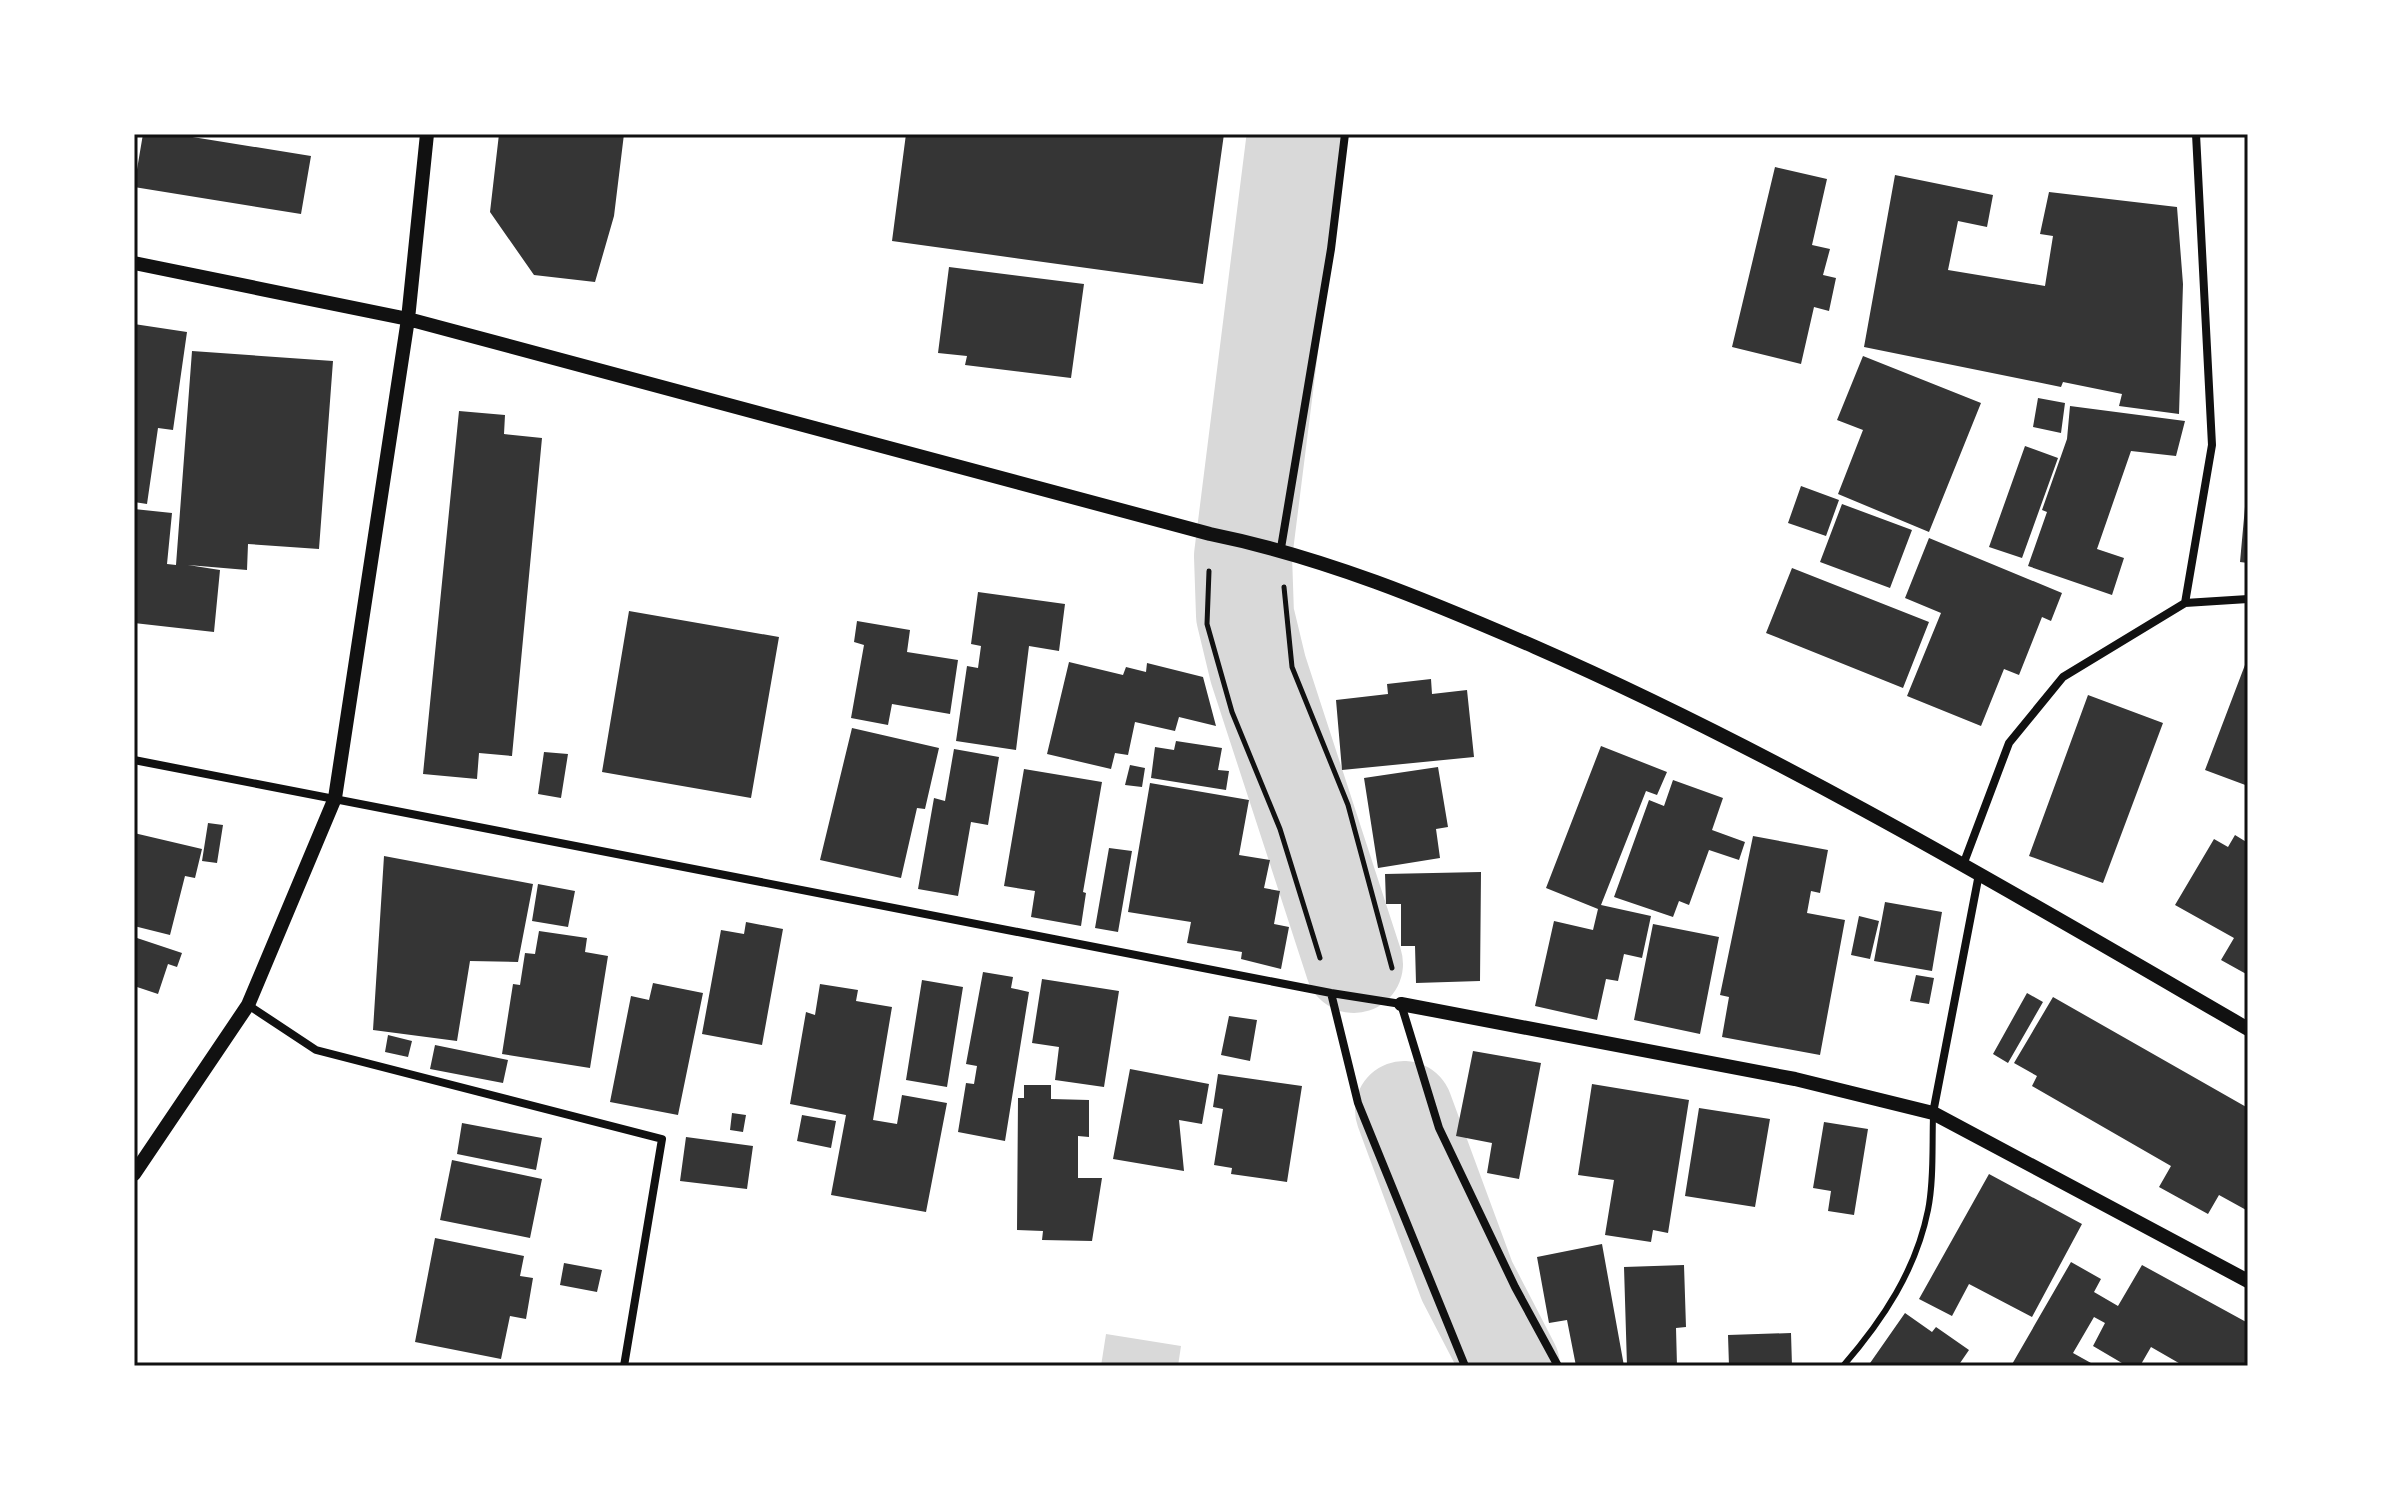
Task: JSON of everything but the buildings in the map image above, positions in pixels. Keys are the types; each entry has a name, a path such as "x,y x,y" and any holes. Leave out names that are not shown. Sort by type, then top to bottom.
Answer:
{"street":[{"path":"134,1174 248,1005 335,798 408,319 427,134"},
{"path":"1281,548 1331,249 1345,134"},
{"path":"2185,603 2212,445 2196,134"},
{"path":"134,263 408,319 1210,534 1281,548 1431,602 1659,702 1963,865 2248,1029"},
{"path":"1963,865 2009,743 2063,677 2185,603 2248,599"},
{"path":"134,760 1331,993 1795,1079 1933,1113 2248,1281"},
{"path":"1933,1113 1979,874"},
{"path":"1331,993 1358,1103 1465,1366"},
{"path":"1401,1004 1439,1128 1515,1287 1558,1366"},
{"path":"248,1005 316,1050 662,1139 624,1366"}],"lane":[{"path":"1843,1366 1875,1328 1911,1267 1929,1208 1933,1113"}],"path":[{"path":"1210,534 1207,624 1232,712 1280,829 1331,993"},
{"path":"1281,548 1292,667 1348,805 1401,1004"}],"shaded area":[{"path":"1106,1334 1181,1346 1178,1366 1101,1366"}],"waterway":[{"path":"1296,134 1243,556 1245,615 1258,669 1354,964"},
{"path":"1404,1110 1467,1281 1511,1366"}]}
